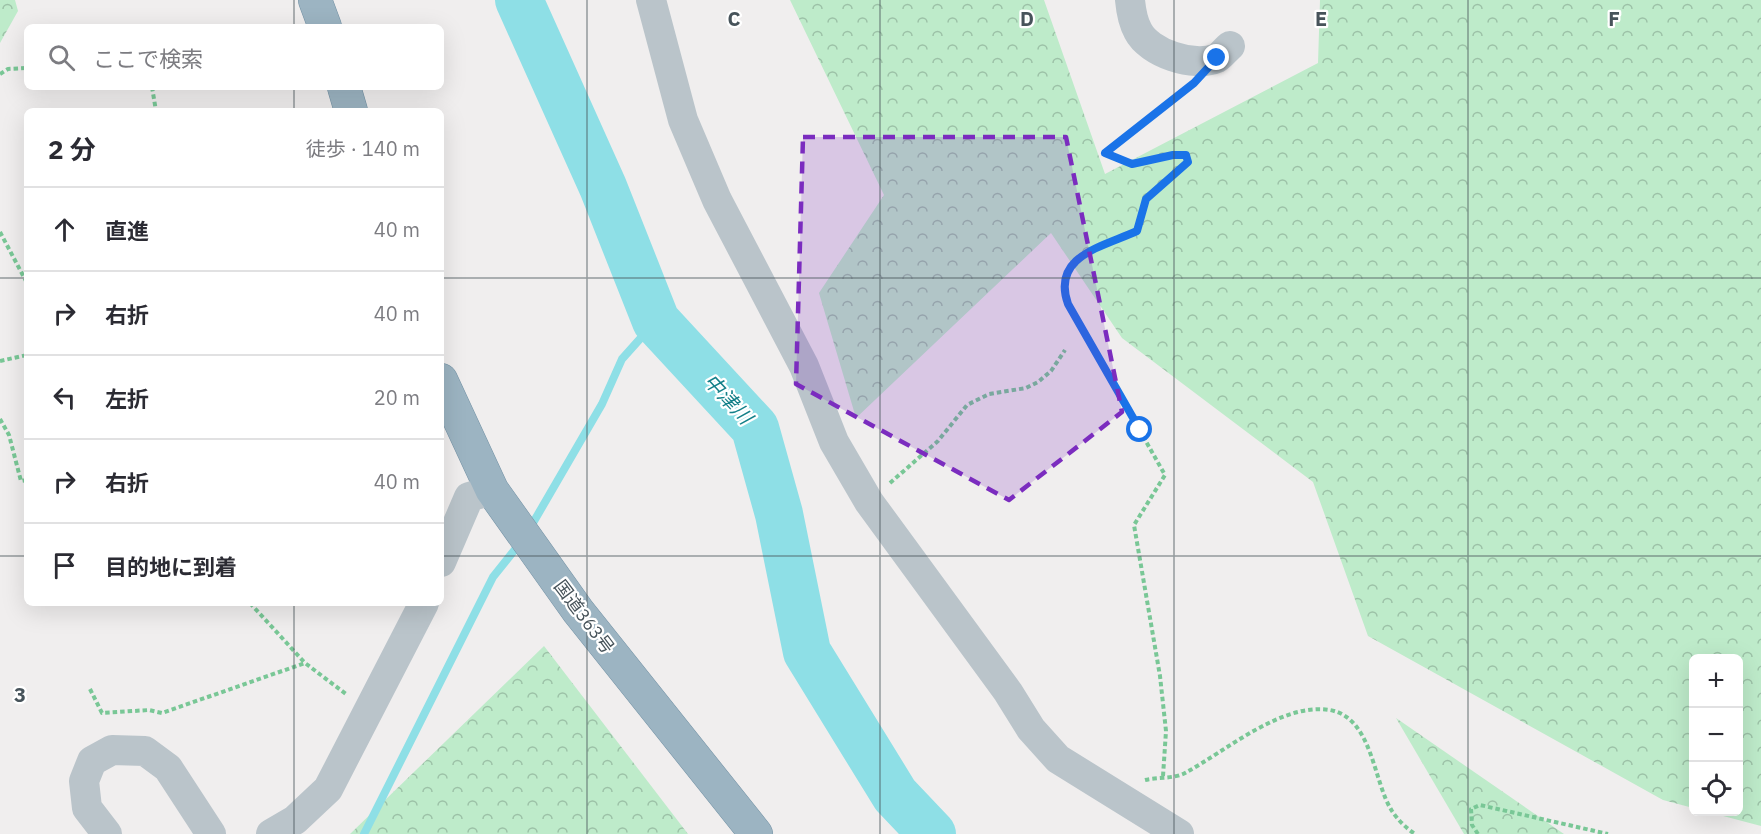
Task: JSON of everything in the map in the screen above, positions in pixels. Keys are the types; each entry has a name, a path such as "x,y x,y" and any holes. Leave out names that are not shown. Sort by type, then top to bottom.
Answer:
{"highway":[{"path":"315,0 324,24"},
{"path":"345,90 350,108"},
{"name":"国道363号","path":"444,386 495,494 578,611 756,834"}],"street":[{"path":"651,0 683,120 717,200 804,366 834,442 869,502 1008,692 1031,729 1058,759 1112,795 1179,834"},
{"path":"1130,0 1131,14 1138,33 1151,46 1181,58 1198,61 1224,52"},
{"path":"444,555 469,497 495,494"},
{"path":"271,834 295,820 328,789 422,606"},
{"path":"107,834 87,808 84,781 92,761 112,750 145,751 168,768 211,834"}],"path":[{"path":"1163,776 1166,731 1160,676 1134,525 1165,475 1068,304 1063,290 1065,275 1072,263 1082,256 1137,231 1146,199 1188,162 1186,155 1173,155 1132,164 1105,153 1194,83 1224,52"},
{"path":"0,74 8,69 24,68"},
{"path":"152,90 156,108"},
{"path":"0,232 24,278"},
{"path":"869,502 938,441 967,405 989,394 1026,388 1038,382 1051,371 1065,350"},
{"path":"0,361 24,356"},
{"path":"0,419 9,435 21,481 24,480"},
{"path":"253,606 305,663 369,711"},
{"path":"90,689 102,713 148,710 162,713 305,663"},
{"path":"1112,795 1131,783 1183,774 1221,750 1287,716 1320,708 1335,711 1354,724 1364,740 1392,811 1415,834"},
{"path":"1478,834 1472,825 1472,809 1480,805 1608,834"}],"highlighted area":[{"path":"803,137 1066,137 1122,412 1009,500 796,384"}],"green space":[{"path":"0,0 15,0 18,11 0,43"},
{"path":"790,0 1044,0 1105,174 1318,63 1320,0 1761,0 1761,826 1723,816 1743,816 1743,654 1689,654 1689,807 1663,800 1368,636 1313,482 1122,338 1051,233 856,418 819,293 884,195"},
{"path":"544,646 688,834 350,834"},
{"path":"1396,718 1564,834 1464,834"}],"waterway":[{"name":"中津川","path":"519,0 603,187 656,321 755,428 779,514 807,652 895,795 932,834"},
{"path":"530,528 602,404 622,359 656,321"},
{"path":"364,834 493,577 521,542"}],"route":[{"path":"1140,430 1068,304 1063,290 1065,275 1072,263 1082,256 1137,231 1146,199 1188,162 1186,155 1173,155 1132,164 1105,153 1194,83 1217,58"}]}
